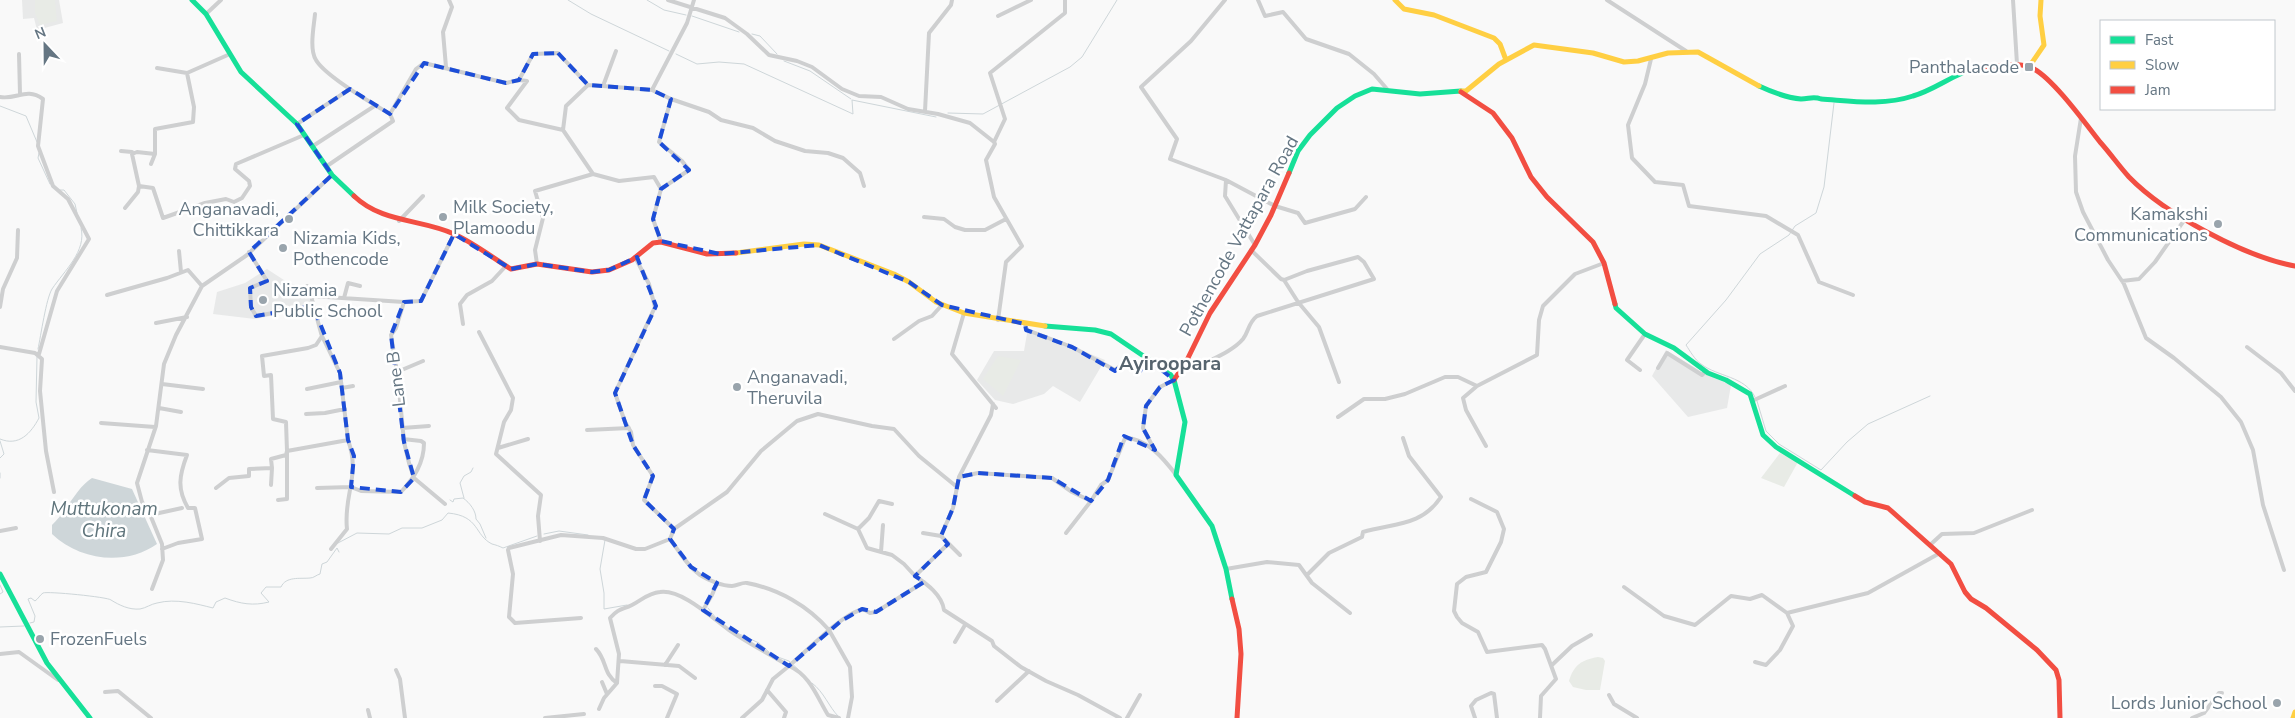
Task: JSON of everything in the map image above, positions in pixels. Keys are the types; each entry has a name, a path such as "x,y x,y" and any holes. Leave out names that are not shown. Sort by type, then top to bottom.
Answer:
{"main road":[{"path":"192,0 206,14 249,81 296,124 332,175 361,203 399,221 454,234 505,267 511,269 537,264 592,272 609,270 635,257 653,243 661,242 707,254 744,253 804,244 819,245 902,278 942,305 964,313 998,321 1095,330 1111,334 1170,374 1174,380 1185,422 1176,470 1177,476 1212,526 1226,569 1239,628 1241,654 1237,718"},
{"path":"1395,0 1404,9 1434,15 1484,33 1500,44 1506,60"},
{"path":"2029,67 2044,45 2040,16 2041,0"},
{"name":"Pothencode Vattapara Road","path":"1174,380 1187,360 1210,313 1253,247 1275,206 1298,152 1310,135 1337,108 1355,96 1372,89 1387,89 1420,94 1466,91 1506,60 1534,45 1593,53 1624,62 1651,59 1668,53 1698,52 1744,79 1779,95 1802,99 1812,96 1822,99 1886,103 1915,96 1974,68 2017,64 2034,68 2048,80 2140,187 2184,219 2255,256 2295,266"},
{"path":"1461,92 1494,113 1512,138 1531,177 1593,242 1604,263 1616,308 1644,334 1674,348 1706,371 1741,387 1750,394 1763,435 1776,447 1865,502 1888,508 1940,553 1951,564 1965,592 1971,599 1986,608 2037,650 2056,670 2059,680 2060,718"},
{"path":"0,574 47,663 90,718"},
{"path":"2293,718 2295,712"}],"street":[{"path":"206,14 221,0"},
{"path":"446,68 443,32 452,7 449,0"},
{"path":"668,0 730,20 769,55 797,61 812,67 842,89 859,96 881,97 908,109 970,123 994,142"},
{"path":"652,90 688,24 694,0"},
{"path":"925,112 929,33 951,5 952,0"},
{"path":"998,16 1032,0"},
{"path":"998,321 1006,262 1022,246 994,197 986,160 1005,119 990,73 1065,13 1065,0"},
{"path":"1225,0 1190,41 1141,87 1176,139 1170,159 1226,180 1275,206 1298,213 1305,223 1355,208 1366,197"},
{"path":"1258,0 1265,16 1283,12 1306,39 1349,54 1374,74 1387,89"},
{"path":"1607,0 1686,51"},
{"path":"2013,0 2017,64"},
{"path":"315,14 313,52 316,60 350,88 390,114 393,121 326,166"},
{"path":"603,86 616,51"},
{"path":"519,80 533,54 556,53 588,85 652,90 708,112 721,120 753,128 775,141 806,151 828,152 843,158 860,173 864,186"},
{"path":"19,54 20,94"},
{"path":"157,68 187,73 230,54"},
{"path":"1651,59 1645,84 1628,125 1632,158 1655,182 1683,186 1689,206 1766,216 1798,235 1819,282 1852,295"},
{"path":"390,114 416,69 424,64 506,83 519,80 527,82 507,108 519,120 563,130"},
{"path":"151,164 155,154 155,129 193,122 194,107 187,73"},
{"path":"588,85 566,106 563,130 592,174"},
{"path":"296,124 350,88"},
{"path":"0,97 36,94 44,99 38,146 53,186 68,199 89,239 58,291 39,354 42,359 40,391 43,403 43,425 54,492"},
{"path":"661,242 653,219 661,189 689,170 682,161 659,142 671,99"},
{"path":"313,146 376,106"},
{"path":"2081,118 2075,156 2076,192 2083,212 2108,260 2122,282 2146,338 2221,397 2241,422 2252,450 2263,505 2284,570"},
{"path":"139,186 153,188 163,218 205,203 226,199 234,202 242,198 250,186 249,181 235,169 236,164 304,135"},
{"path":"121,151 132,152 139,186 138,192 125,208"},
{"path":"132,154 138,152 155,154"},
{"path":"537,264 535,250 543,218 535,191 592,174 619,181 654,177 661,189"},
{"path":"152,589 163,560 161,538 142,502 137,483 155,427 164,364 176,335 202,286 249,252 332,175"},
{"path":"1226,180 1224,196 1253,247 1281,279 1284,280 1298,302 1319,327 1339,382"},
{"path":"399,221 423,196"},
{"path":"924,217 944,219 965,230 985,230 1006,219"},
{"path":"2122,282 2139,279 2155,262 2184,219"},
{"path":"0,307 3,289 17,258 18,230"},
{"path":"310,296 404,302 421,301 454,234"},
{"path":"179,251 181,272"},
{"path":"249,252 267,281 250,288 251,307 256,316 313,306"},
{"path":"635,257 649,284 656,307 615,393 629,428 633,445 653,476 644,500 674,529"},
{"path":"1187,360 1197,365 1204,363 1242,340 1250,321 1257,316 1374,279 1364,262 1358,257 1307,271 1284,280"},
{"path":"1486,446 1466,410 1463,398 1477,386 1537,355 1539,320 1543,306 1575,274 1604,263"},
{"path":"463,324 460,304 467,295 492,281 505,267"},
{"path":"107,294 167,278 181,272 191,272 202,286"},
{"path":"344,298 348,283 360,286"},
{"path":"307,286 322,336 340,373 348,440 354,456 346,519 347,529 331,549"},
{"name":"Lane B","path":"404,302 396,328 391,336 397,372 403,439 414,478"},
{"path":"894,339 919,321 932,316 942,305"},
{"path":"941,536 953,508 959,477 991,416 994,406 952,354 964,313"},
{"path":"156,322 187,317"},
{"path":"1025,324 1027,330 1072,347 1114,370 1122,365 1137,370 1142,369 1149,360"},
{"path":"479,332 513,398 511,410 504,422 496,454 542,495 538,516 540,541"},
{"path":"1640,370 1627,360 1644,334"},
{"path":"278,500 287,499 286,422 272,419 271,375 264,376 262,356 308,348 316,345 322,336"},
{"path":"0,347 39,354"},
{"path":"2247,347 2281,373 2295,391"},
{"path":"1658,368 1667,353 1702,375 1706,371"},
{"path":"397,372 423,362"},
{"path":"1338,417 1364,399 1385,399 1405,394 1445,377 1458,377 1477,386"},
{"path":"1174,380 1160,387 1146,406 1143,428 1155,450 1177,476"},
{"path":"307,390 342,382"},
{"path":"162,384 203,389"},
{"path":"342,388 354,386"},
{"path":"1752,401 1785,386"},
{"path":"159,408 181,412"},
{"path":"306,414 325,413 345,408"},
{"path":"580,618 515,623 511,620 509,616 513,574 508,550 512,546 561,535 603,538 636,549 645,549 670,539 674,529 727,492 761,451 797,422 818,414 894,429 919,456 956,487"},
{"path":"101,423 155,427"},
{"name":"Lane B","path":"402,428 429,426"},
{"path":"587,430 629,428"},
{"path":"1307,575 1329,553 1362,537 1362,532 1410,522 1424,516 1441,498 1409,456 1404,438"},
{"path":"317,488 351,487 361,491 401,492 414,478 424,452 424,443 422,441 403,439"},
{"path":"498,448 528,439"},
{"path":"1066,533 1098,490 1108,480 1123,439 1131,439 1155,450"},
{"path":"271,485 271,459 286,455 287,451 348,440"},
{"path":"147,450 187,455 182,469 180,493 188,508 195,508 202,539 185,541 162,549"},
{"path":"216,488 229,478 249,476 249,469 272,468"},
{"path":"959,477 978,473 1052,478 1072,492 1091,501"},
{"path":"414,478 445,504"},
{"path":"1471,499 1497,512 1504,529 1501,542 1486,572 1466,577 1457,584 1454,611 1456,618 1478,632 1487,652 1542,645 1552,665 1556,679 1541,696 1540,718"},
{"path":"858,529 869,518 879,501 892,504"},
{"path":"150,515 182,508"},
{"path":"1930,545 1942,534 1974,533 2032,510"},
{"path":"826,514 858,529 867,548 892,555 904,564 915,576 924,582 943,604 944,610 992,641 1021,667 1120,718"},
{"path":"882,552 883,525"},
{"path":"0,531 16,528"},
{"path":"923,533 941,536 960,555"},
{"path":"670,539 691,567 700,575 717,583 732,586 746,583 774,590 814,614 829,630 850,668 852,696 848,718"},
{"path":"915,576 948,544"},
{"path":"1787,614 1868,593 1940,553"},
{"path":"1226,569 1267,562 1299,565 1312,583 1350,613"},
{"path":"742,718 762,700 773,679 829,630 860,610 863,609 870,614 876,612 924,582"},
{"path":"704,610 717,583"},
{"path":"1624,587 1664,616 1695,625 1731,596 1750,599 1762,595 1787,614 1793,626 1780,650 1766,665 1756,662"},
{"path":"599,709 607,694 617,683 620,661 610,618 617,609 633,605 644,596 660,591 672,593 704,610 730,630 798,670 817,693 830,718 839,718"},
{"path":"955,642 965,624"},
{"path":"1552,665 1572,646 1591,635"},
{"path":"665,665 678,645"},
{"path":"596,649 603,655 605,670 609,678 617,683"},
{"path":"0,654 18,652 63,683"},
{"path":"620,661 679,666 695,678"},
{"path":"396,670 400,679 405,718"},
{"path":"997,700 1029,671"},
{"path":"602,682 607,694"},
{"path":"655,686 662,686 676,694 667,718"},
{"path":"767,690 786,712 784,718"},
{"path":"105,692 118,691 151,718"},
{"path":"1475,718 1471,706 1473,702 1491,693 1494,694 1498,718"},
{"path":"2192,718 2204,713 2219,693 2222,693"},
{"path":"1127,718 1140,695"},
{"path":"1610,695 1614,704 1637,718"},
{"path":"368,710 370,718"},
{"path":"545,718 584,714"}],"highlighted area":[{"path":"558,53 588,85 652,90 671,99 659,142 689,170 661,189 653,219 661,241 720,254 819,245 909,282 942,305 1025,324 1026,330 1072,347 1115,371 1122,365 1140,371 1149,360 1174,380 1160,387 1146,406 1143,428 1155,450 1124,436 1108,480 1091,501 1052,478 978,473 959,477 953,508 941,536 948,544 915,576 924,582 876,612 862,609 841,621 789,666 703,610 717,583 691,567 670,539 674,529 644,500 653,476 633,445 615,393 656,306 637,257 609,270 592,272 537,264 511,269 454,234 421,301 404,302 391,335 404,442 414,478 401,492 351,487 354,456 348,440 340,373 313,306 256,316 251,307 250,288 267,281 249,252 332,175 297,124 350,89 390,114 424,63 506,83 519,80 533,54"}],"shaded area":[{"path":"22,0 59,0 63,23 37,30 34,18 23,19"},
{"path":"35,0 55,0 57,21 40,25 35,13"},
{"name":"Nizamia Public School","path":"267,269 287,282 299,286 306,285 312,308 255,319 213,314 217,292 245,283"},
{"path":"1028,328 1105,360 1080,402 1053,386 1044,394 1013,404 995,400 977,380 994,351 1024,351"},
{"path":"1666,350 1707,375 1731,385 1727,408 1688,417 1652,376"},
{"path":"998,356 1021,360 1003,396 983,379"},
{"path":"1780,453 1798,462 1784,487 1761,478"},
{"path":"1598,657 1603,658 1605,661 1600,690 1586,690 1573,687 1569,681 1576,667 1587,660"}],"water":[{"name":"Muttukonam Chira","path":"92,478 132,489 157,544 131,556 118,558 103,557 89,555 76,550 52,534 52,525 81,487"}],"waterway":[{"path":"568,0 591,14 669,51"},
{"path":"647,0 664,10 686,15"},
{"path":"948,113 983,114 1070,67 1082,57 1117,0"},
{"path":"692,16 739,32"},
{"path":"752,34 760,36 777,54"},
{"path":"676,54 697,64 719,62 744,64 853,114 852,100 936,117"},
{"path":"784,61 810,71 851,99"},
{"path":"1755,397 1745,385 1701,364 1686,345 1726,300 1760,254 1789,235 1795,226 1816,213 1824,187 1834,103"},
{"path":"0,106 26,116 37,142"},
{"path":"39,153 38,158 50,184"},
{"path":"60,190 64,190 75,204 77,213"},
{"path":"38,349 50,294 78,253 81,245 81,228"},
{"path":"0,439 7,441 19,440 32,429 39,418 36,402 37,357"},
{"path":"1757,401 1766,431 1779,444 1821,470 1847,442 1868,424 1930,396"},
{"path":"0,441 4,454 0,458"},
{"path":"464,498 460,483 464,476 471,472 473,468"},
{"path":"0,473 0,478"},
{"path":"450,500 453,502 454,499 463,498 468,502 474,510 476,519 486,538"},
{"path":"338,543 357,533 389,534 402,528 422,528 442,520 448,513 466,518 486,540 503,548 537,536"},
{"path":"544,534 559,531 588,535"},
{"path":"605,540 600,569 604,593 604,609 627,605"},
{"path":"30,623 34,622 35,616 28,599 31,598 35,601 43,593 107,599 132,609 172,601 213,608 216,602 225,598 247,604 269,602 261,593 266,587 281,587 286,581 314,577 320,574 322,564 327,562 337,548 339,552"},
{"path":"0,585 3,592 0,594"},
{"path":"708,608 716,618"},
{"path":"0,627 24,626"},
{"path":"735,632 759,643 769,652"},
{"path":"775,656 789,661 801,672"},
{"path":"812,683 838,716"}],"traffic: fast":[{"path":"192,0 206,14 241,72 297,124 332,175 354,196"},
{"path":"1759,86 1779,94 1801,99 1816,98 1879,102 1902,99 1922,93 1966,71 1985,67"},
{"path":"1289,173 1298,151 1310,135 1337,108 1355,96 1372,89 1420,94 1461,91"},
{"path":"1615,304 1616,308 1645,334 1674,348 1708,373 1726,380 1750,394 1763,435 1776,447 1855,496"},
{"path":"1045,326 1095,330 1111,334 1170,374 1174,380 1185,422 1176,475 1212,526 1226,569 1232,599"},
{"path":"0,574 47,663 90,718"}],"traffic: slow":[{"path":"1395,0 1404,9 1434,15 1494,38 1500,44 1506,60"},
{"path":"2029,67 2044,45 2040,16 2041,0"},
{"path":"1461,91 1466,91 1499,64 1534,45 1593,53 1624,62 1638,61 1668,53 1698,52 1759,86"},
{"path":"736,253 804,244 819,245 894,274 909,282 936,302 964,313 1045,326"},
{"path":"2293,718 2295,712"}],"traffic: jam":[{"path":"1985,67 2022,65 2034,69 2051,82 2129,177 2144,191 2184,219 2230,244 2253,254 2295,266"},
{"path":"1461,92 1493,113 1512,138 1531,177 1547,197 1593,242 1604,263 1615,304"},
{"path":"1174,380 1187,360 1210,313 1255,245 1271,215 1289,173"},
{"path":"354,196 365,205 389,216 454,234 511,269 537,264 592,272 609,270 632,260 653,243 661,242 707,254 736,253"},
{"path":"1855,496 1865,502 1888,508 1951,564 1965,592 1971,599 1986,608 2037,650 2056,670 2059,680 2060,718"},
{"path":"1232,599 1239,629 1241,654 1237,718"}],"place":[{"name":"Panthalacode","path":"2029,67"},
{"name":"Milk Society, Plamoodu","path":"443,217"},
{"name":"Anganavadi, Chittikkara","path":"289,219"},
{"name":"Kamakshi Communications","path":"2218,224"},
{"name":"Nizamia Kids, Pothencode","path":"283,248"},
{"name":"Nizamia Public School","path":"263,300"},
{"name":"Anganavadi, Theruvila","path":"737,387"},
{"name":"FrozenFuels","path":"40,639"},
{"name":"Lords Junior School","path":"2277,703"}],"district":[{"name":"Ayiroopara","path":"1170,363"}]}
